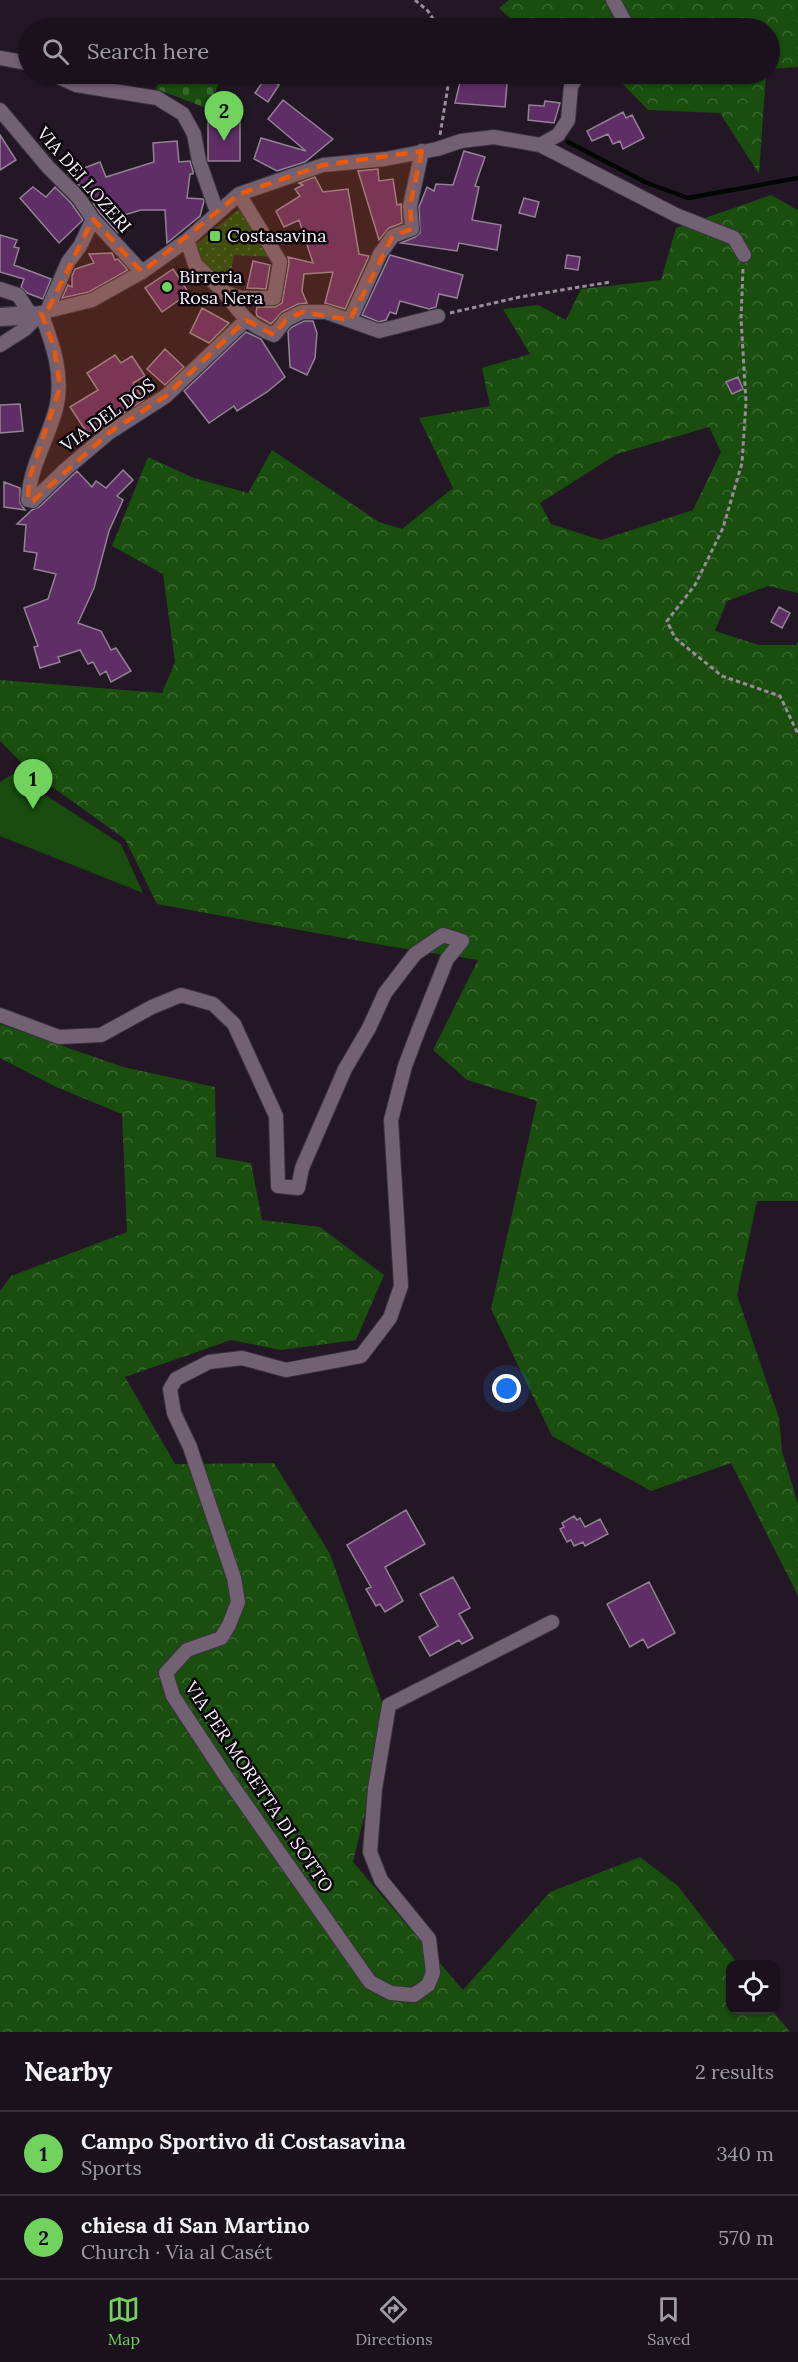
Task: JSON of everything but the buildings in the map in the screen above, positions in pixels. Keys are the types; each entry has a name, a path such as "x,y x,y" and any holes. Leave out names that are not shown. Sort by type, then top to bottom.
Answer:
{"street":[{"path":"613,0 623,18"},
{"path":"0,58 18,61"},
{"path":"74,84 158,98 183,114 194,134 199,161 217,212"},
{"path":"540,145 558,135 568,120 572,84"},
{"name":"VIA DEI LOZERI","path":"0,110 48,167 78,197 93,219 142,272"},
{"path":"0,317 40,313 92,300 142,272 187,240 239,194 323,165 385,159 460,141 494,137 540,145 676,215 734,238 744,255"},
{"path":"350,320 381,255 393,236 412,229 410,206 422,151"},
{"path":"224,292 241,298 274,298 280,262 239,194"},
{"path":"0,345 26,329 40,313 68,262 80,246 93,219"},
{"path":"187,240 195,264 224,292 246,320 256,329 274,335 286,320 302,312 326,312 379,331 438,316"},
{"path":"0,289 18,295 40,313"},
{"name":"VIA DEL DOS","path":"40,313 54,347 60,387 55,411 29,479 28,500 33,501 66,469 110,432 166,396 246,320"},
{"name":"VIA PER MORETTA DI SOTTO","path":"0,1015 59,1037 101,1035 152,1007 181,995 213,1004 234,1024 276,1116 278,1186 297,1188 302,1168 345,1069 369,1028 385,993 415,954 443,935 462,941 447,959 418,1029 405,1066 391,1120 401,1286 390,1318 361,1356 286,1370 242,1358 209,1362 176,1379 170,1389 174,1413 190,1447 234,1578 238,1602 221,1638 187,1650 166,1673 173,1696 227,1778 370,1982 391,1993 414,1995 428,1985 433,1973 429,1939 381,1880 370,1852 375,1789 389,1705 552,1622"}],"path":[{"path":"415,0 428,10 433,18"},
{"path":"437,148 449,84"},
{"path":"744,255 741,318 746,402 742,463 723,528 695,585 667,621 675,638 722,676 780,696 798,734"},
{"path":"438,316 520,297 610,282"}],"highlighted area":[{"path":"422,151 410,206 412,229 393,236 350,320 302,312 286,320 274,335 246,320 166,396 110,432 33,501 28,500 29,479 60,387 54,347 41,313 47,311 93,219 142,272 239,194 323,165"}],"green space":[{"path":"509,0 798,0 798,67 780,68 780,18 510,18 499,8"},
{"path":"158,84 218,84 209,109 156,89"},
{"path":"623,84 765,84 759,174 720,113 648,110"},
{"path":"771,195 798,210 798,593 768,586 727,601 715,631 759,645 796,645 798,642 798,1201 757,1201 737,1295 779,1418 782,1451 798,1504 798,1596 731,1463 651,1491 552,1436 491,1309 537,1101 467,1080 433,1050 478,960 157,904 125,839 30,771 0,741 0,680 162,693 175,662 163,574 112,546 148,457 194,478 248,493 272,450 379,522 402,529 453,488 419,418 490,406 482,368 530,354 503,309 538,305 566,320 581,289 661,280 676,228","holes":["709,427 721,452 693,510 601,540 551,524 540,503 617,454"]},
{"path":"244,205 273,257 234,255 228,290 190,249"},
{"path":"13,774 121,844 143,893 0,836 0,782"},
{"path":"0,1024 123,1067 215,1087 216,1157 251,1163 262,1220 320,1227 384,1275 356,1340 281,1350 231,1340 125,1377 175,1464 274,1463 330,1554 388,1719 353,1862 463,1990 550,1892 640,1857 678,1886 735,1960 726,1960 726,2014 775,2014 790,2032 0,2032 0,1291 11,1276 127,1232 122,1114 56,1087 0,1058"}],"waterway":[{"path":"568,142 647,183 688,198 798,178"}],"place":[{"name":"chiesa di San Martino","path":"224,141"},
{"name":"Costasavina","path":"215,236"},
{"name":"Birreria Rosa Nera","path":"167,287"},
{"name":"Campo Sportivo di Costasavina","path":"33,809"}]}
